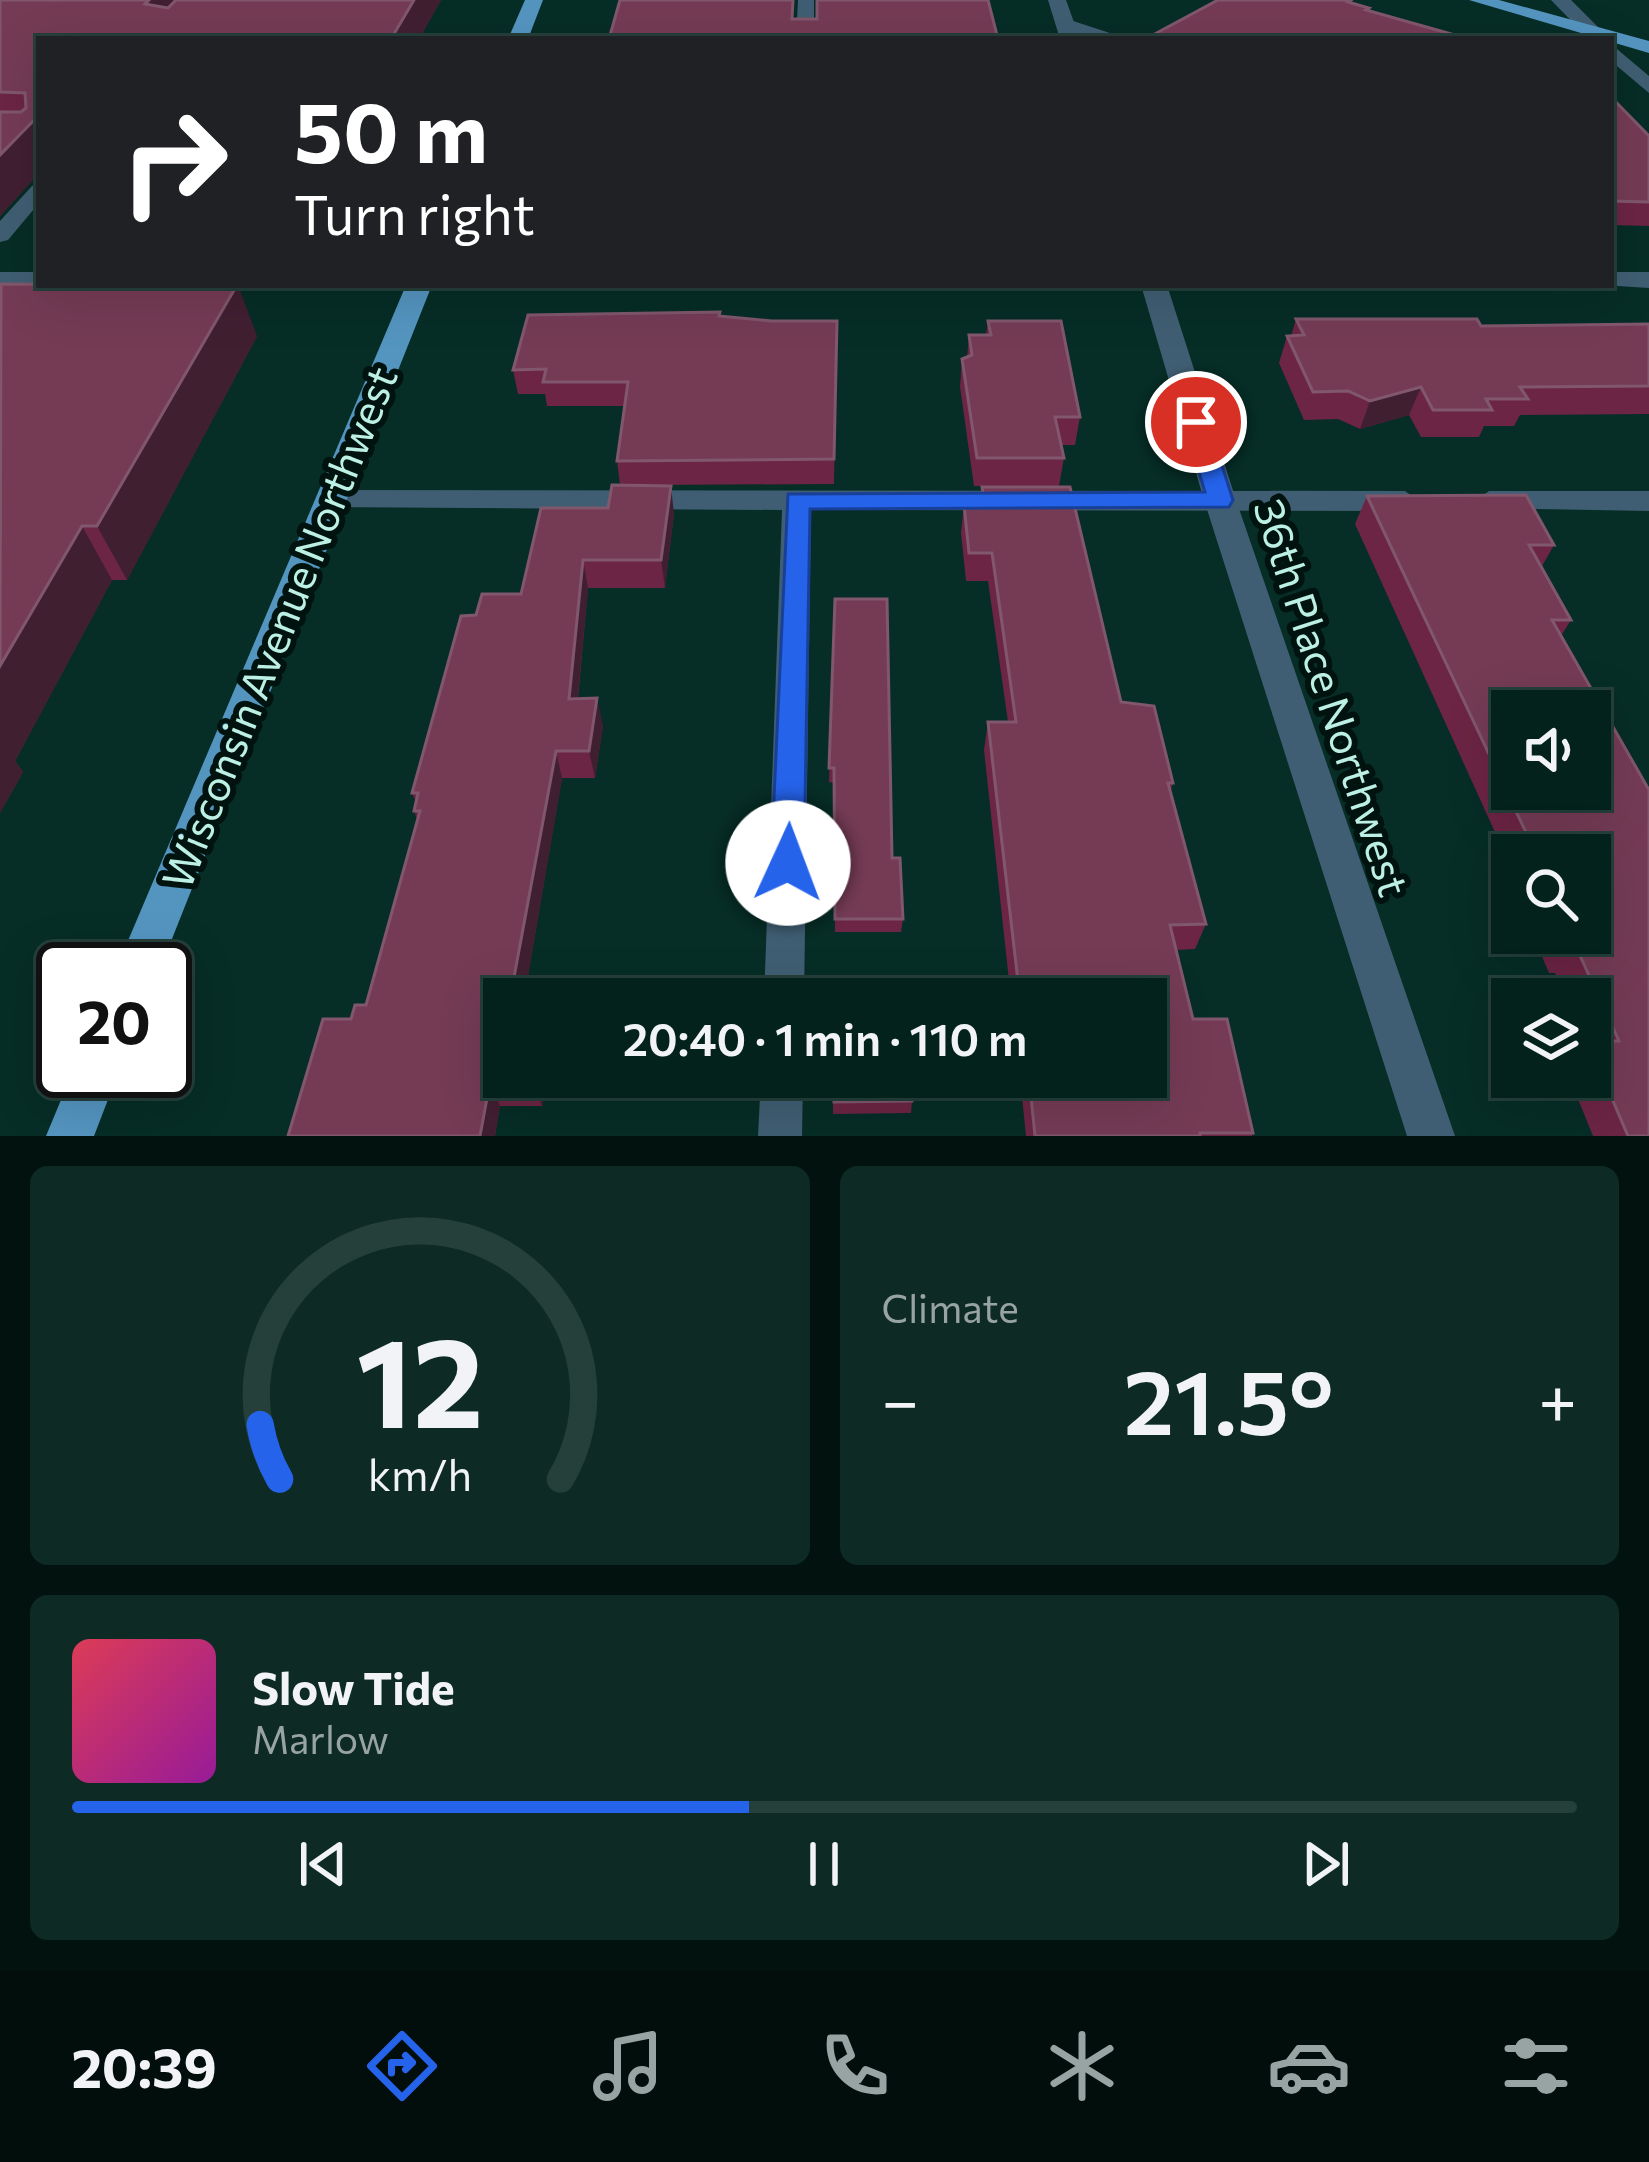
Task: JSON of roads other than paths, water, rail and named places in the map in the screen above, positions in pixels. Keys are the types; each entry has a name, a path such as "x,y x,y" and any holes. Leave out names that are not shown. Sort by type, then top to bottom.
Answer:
{"main road":[{"path":"519,36 534,0"},
{"path":"1478,0 1596,35"},
{"path":"1614,39 1649,47"},
{"name":"Wisconsin Avenue Northwest","path":"149,942 417,288"},
{"path":"70,1136 85,1098"}],"street":[{"path":"1057,0 1067,31"},
{"path":"1560,0 1596,35"},
{"path":"1614,53 1649,86"},
{"path":"0,280 36,280"},
{"path":"1614,280 1649,280"},
{"name":"36th Place Northwest","path":"1155,288 1220,500 1431,1136"}],"lane":[{"path":"805,36 806,0"},
{"path":"0,235 36,193"},
{"path":"331,500 1648,503"},
{"path":"785,978 797,500"},
{"path":"780,1136 781,1098"}]}
